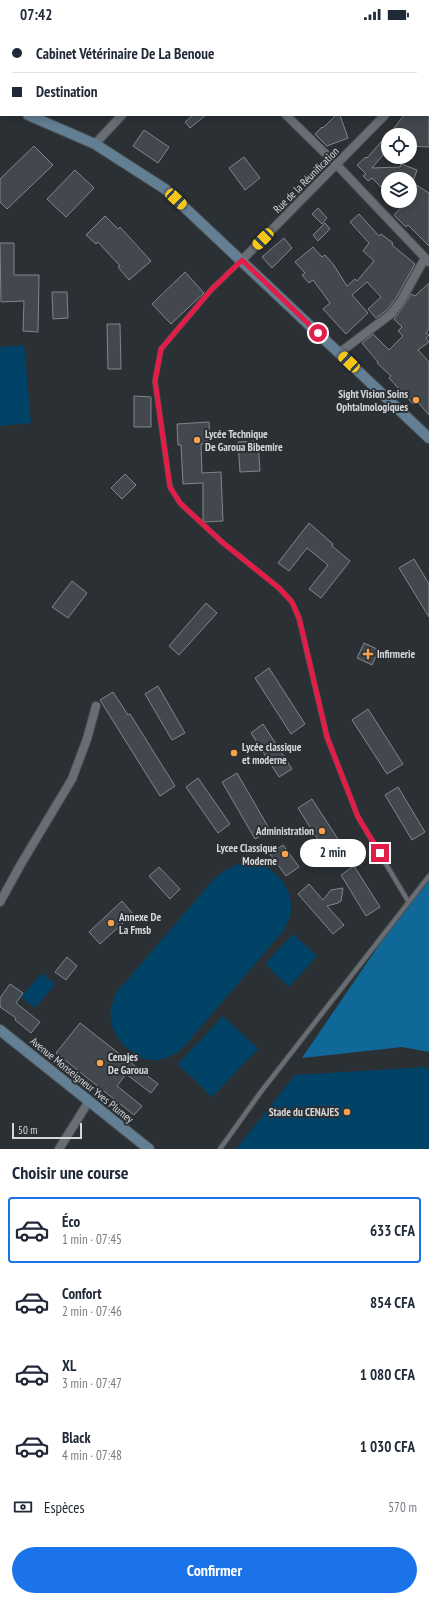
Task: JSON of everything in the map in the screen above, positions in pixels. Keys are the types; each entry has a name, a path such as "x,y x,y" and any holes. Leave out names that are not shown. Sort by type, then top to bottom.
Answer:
{"main road":[{"path":"30,116 94,144 165,189 429,438"},
{"name":"Avenue Monseigneur Yves Plumey","path":"0,1030 149,1149"}],"street":[{"path":"94,144 121,116"},
{"path":"287,116 337,165 427,260 391,314 339,353"},
{"name":"Rue de la Réunification","path":"242,260 385,116"},
{"path":"0,902 72,779 87,739 96,706"},
{"path":"59,1149 89,1101"}],"lane":[{"path":"242,260 211,290 161,349 155,381 170,487 180,503 190,513 222,542 279,588 292,602 299,618 307,646 311,673 327,737 358,817 408,902"},
{"path":"220,1149 265,1086 429,876"}],"shaded area":[{"path":"24,345 31,423 0,426 0,347"},
{"path":"249,862 257,863 271,870 278,876 287,889 290,897 291,911 285,929 180,1051 159,1060 144,1058 131,1052 120,1041 111,1021 110,1014 115,994 213,880 230,868"},
{"path":"429,875 429,1052 402,1047 302,1058 409,901"},
{"path":"293,934 317,956 289,987 265,964"},
{"path":"42,973 55,984 35,1008 21,997"},
{"path":"223,1016 258,1049 212,1097 178,1064"},
{"name":"Stade du CENAJES","path":"426,1067 429,1070 429,1149 236,1149 295,1075"}],"building":[{"path":"192,116 205,116 190,128 185,122"},
{"path":"335,116 340,116 348,138 327,146 315,134 322,127 323,128"},
{"path":"403,116 429,116 429,147 417,146 417,128 394,128"},
{"path":"144,130 169,147 158,163 133,146"},
{"path":"381,142 381,157 372,168 400,167 401,164 417,170 416,172 381,172 381,187 372,178 368,181 363,176 366,174 357,165 366,157 367,158"},
{"path":"34,146 53,165 7,209 0,202 0,179"},
{"path":"244,157 260,178 245,190 229,168"},
{"path":"75,170 94,188 66,217 47,199"},
{"path":"417,185 429,193 429,246 408,225 406,227 394,215 400,208 417,208"},
{"path":"318,208 327,218 322,224 312,214"},
{"path":"359,214 379,236 381,234 393,243 392,245 415,264 396,298 387,310 376,318 368,309 381,297 367,282 352,295 368,313 346,334 323,309 330,303 313,280 309,283 302,275 305,273 295,262 313,247 322,257 325,255 333,264 347,286 355,279 357,281 374,261 363,251 369,243 350,222"},
{"path":"105,216 118,229 120,227 151,261 129,280 118,267 120,266 98,242 96,244 86,235"},
{"path":"325,223 330,229 318,241 313,235"},
{"path":"284,238 292,248 272,268 262,257"},
{"path":"0,243 14,243 14,275 39,275 38,332 23,331 24,301 1,302"},
{"path":"185,272 204,293 171,324 152,304"},
{"path":"429,283 429,329 426,333 429,335 426,338 429,342 418,350 429,362 429,415 417,401 413,404 389,378 391,376 377,363 378,362 362,343 373,334 389,350 403,336 398,331 402,327 394,319 411,294 415,296"},
{"path":"52,292 67,292 68,318 53,319"},
{"path":"107,324 120,324 121,369 108,369"},
{"path":"134,396 151,397 151,427 134,427"},
{"path":"209,422 210,444 201,444 202,473 221,472 223,521 205,522 203,520 203,483 183,484 181,445 178,445 177,424"},
{"path":"258,441 260,471 240,472 238,442"},
{"path":"125,474 136,485 122,499 111,488"},
{"path":"309,523 333,544 332,546 350,561 321,598 309,589 328,565 307,548 289,571 278,563"},
{"path":"414,559 429,584 429,617 399,568"},
{"path":"72,581 87,593 68,618 52,607"},
{"path":"206,603 217,613 179,655 169,646"},
{"name":"Infirmerie","path":"364,643 379,650 372,665 357,658"},
{"path":"269,668 305,724 291,734 255,678"},
{"path":"158,686 185,733 172,740 145,694"},
{"path":"113,692 128,715 130,714 175,786 160,796 100,700"},
{"path":"368,709 403,764 387,774 352,720"},
{"path":"263,724 292,769 279,777 251,733"},
{"path":"237,773 270,830 255,839 222,782"},
{"path":"198,778 230,824 218,833 186,787"},
{"path":"398,787 425,832 412,840 385,795"},
{"name":"Administration","path":"312,799 347,853 332,862 298,808"},
{"path":"283,845 299,867 286,876 270,854"},
{"path":"354,866 380,907 366,916 341,875"},
{"path":"159,867 180,889 170,899 149,876"},
{"path":"309,884 323,900 331,890 343,888 341,901 327,906 344,925 333,934 298,894"},
{"name":"Annexe De La Fmsb","path":"122,901 133,914 100,944 89,932"},
{"path":"67,957 77,966 66,980 55,972"},
{"path":"10,984 23,993 16,1003 40,1022 31,1033 15,1020 16,1018 0,1007 0,998"},
{"name":"Cenajes De Garoua","path":"80,1023 158,1084 151,1093 126,1074 117,1086 142,1106 134,1115 56,1053"}],"place":[{"name":"Sight Vision Soins Ophtalmologiques","path":"416,400"},
{"name":"Lycée Technique De Garoua Bibemire","path":"197,440"},
{"name":"Infirmerie","path":"368,654"},
{"name":"Lycée classique et moderne","path":"234,753"},
{"name":"Administration","path":"322,831"},
{"name":"Lycee Classique Moderne","path":"285,854"},
{"name":"Annexe De La Fmsb","path":"111,923"},
{"name":"Cenajes De Garoua","path":"100,1063"},
{"name":"Stade du CENAJES","path":"347,1112"}],"route":[{"path":"318,333 242,260 211,290 161,349 155,381 170,487 180,503 222,542 279,588 292,602 299,618 309,654 311,673 327,737 358,817 380,853"}]}
